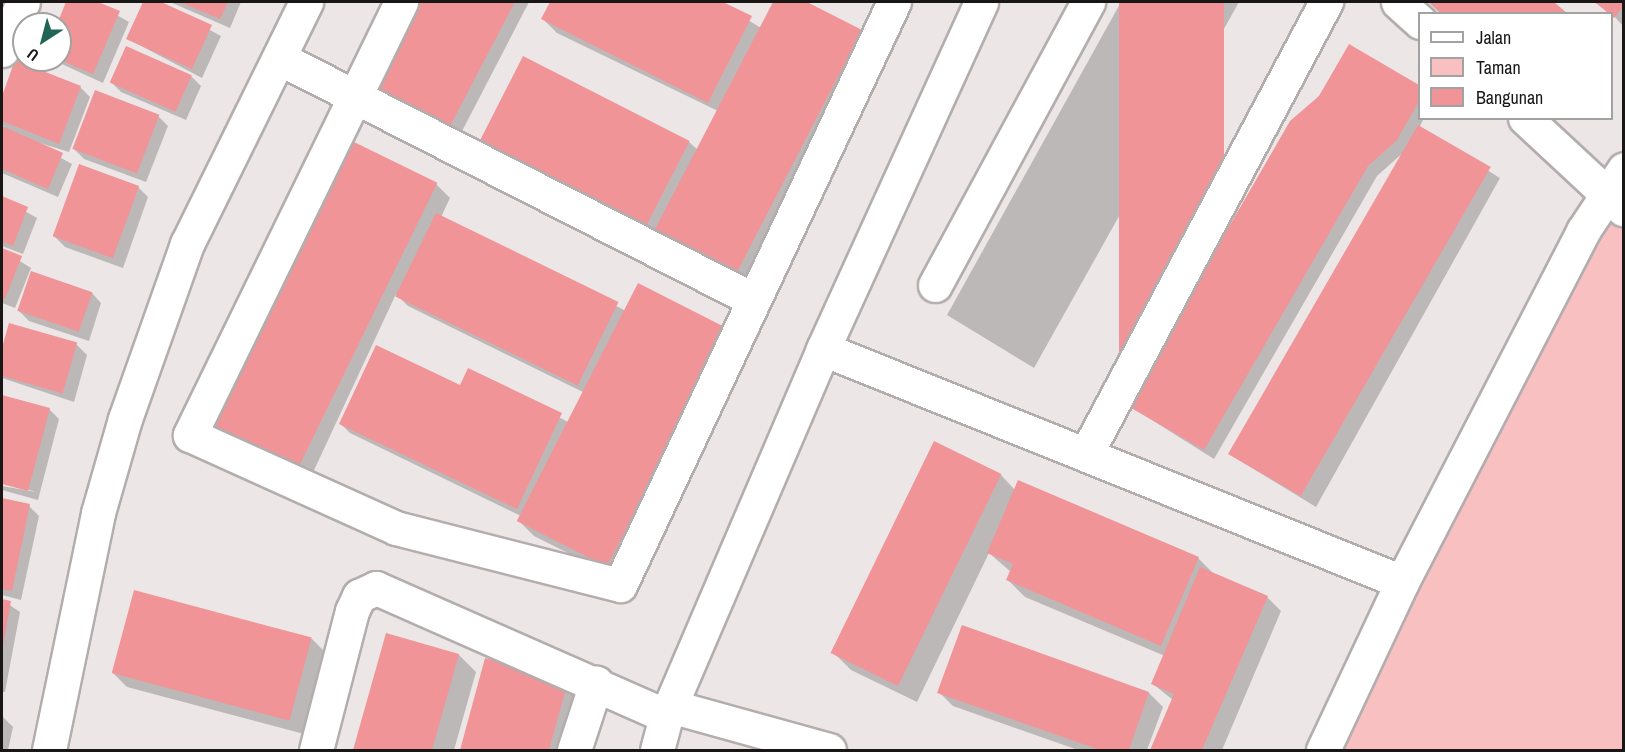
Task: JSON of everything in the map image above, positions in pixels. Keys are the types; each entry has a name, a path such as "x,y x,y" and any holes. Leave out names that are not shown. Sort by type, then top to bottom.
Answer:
{"street":[{"path":"2,50 23,2"},
{"path":"50,750 98,513 125,419 187,244 306,2"},
{"path":"401,2 352,96 190,435 396,528 620,585 894,2"},
{"path":"657,750 668,711 823,349 981,2"},
{"path":"935,285 1088,2"},
{"path":"1087,452 1326,2"},
{"path":"1398,2 1418,21"},
{"path":"279,57 753,300"},
{"path":"1323,750 1402,582 1618,191 1528,120"},
{"path":"823,349 1087,452 1402,582"},
{"path":"316,750 352,611 358,596 376,588 596,683 668,711 829,750"},
{"path":"574,750 596,683"}],"green space":[{"path":"1606,203 1624,219 1623,750 1331,750"}],"building":[{"path":"66,2 98,2 120,11 93,74 72,65 72,12 62,12"},
{"path":"143,2 161,2 212,25 192,69 126,39"},
{"path":"180,2 228,2 220,19"},
{"path":"412,2 515,2 449,128 369,85"},
{"path":"550,2 723,2 752,16 708,103 541,19"},
{"path":"773,2 807,2 862,30 735,276 652,235"},
{"path":"1119,2 1224,2 1224,360 1119,360"},
{"path":"1429,2 1554,2 1566,12 1440,12"},
{"path":"1595,2 1623,2 1623,7 1614,18 1613,12 1607,12"},
{"path":"1349,44 1418,84 1418,103 1397,140 1368,166 1204,450 1126,405 1290,121 1319,96"},
{"path":"126,46 192,75 176,112 110,83"},
{"path":"523,56 690,141 646,227 479,142"},
{"path":"12,68 12,72 45,72 81,86 59,144 2,121 2,96"},
{"path":"95,90 159,115 137,174 72,149"},
{"path":"1418,125 1491,167 1301,496 1228,454"},
{"path":"2,126 63,153 48,189 2,169"},
{"path":"352,141 437,183 298,468 213,427"},
{"path":"79,164 139,186 113,258 53,236"},
{"path":"2,196 28,207 13,246 2,241"},
{"path":"436,213 618,302 578,386 395,297"},
{"path":"2,248 22,256 5,299 2,298"},
{"path":"31,271 92,292 79,332 17,311"},
{"path":"638,283 728,329 607,567 517,521"},
{"path":"9,323 77,343 63,394 2,376 2,347"},
{"path":"376,345 460,385 468,368 562,413 517,509 339,424"},
{"path":"2,395 50,408 28,491 2,484"},
{"path":"934,441 1001,474 898,686 831,653"},
{"path":"1018,480 1199,557 1161,646 1006,580 1013,564 987,553"},
{"path":"2,498 30,504 12,591 2,589"},
{"path":"1200,567 1268,596 1202,750 1150,750 1174,694 1151,684"},
{"path":"134,590 312,638 289,721 112,673"},
{"path":"2,599 11,601 3,646 2,646"},
{"path":"962,625 1149,692 1129,750 1100,750 937,693"},
{"path":"386,633 459,654 432,750 353,750"},
{"path":"485,658 568,681 549,750 460,750"}]}
